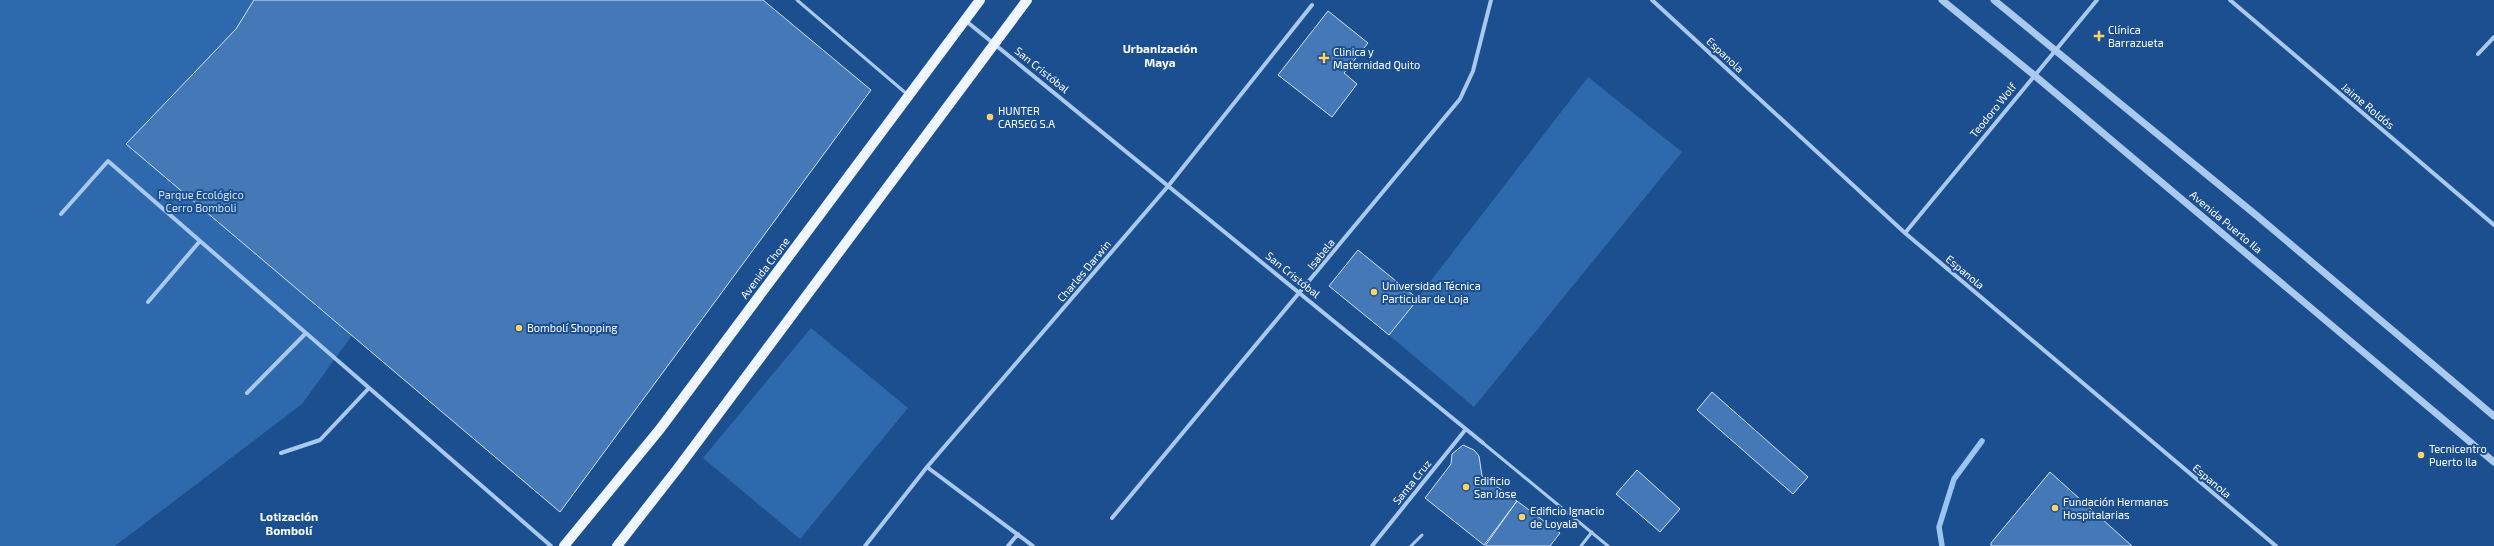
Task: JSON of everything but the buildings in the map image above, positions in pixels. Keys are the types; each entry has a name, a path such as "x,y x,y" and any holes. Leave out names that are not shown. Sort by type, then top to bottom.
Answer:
{"main road":[{"name":"Avenida Chone","path":"564,546 660,429 910,96 980,0"},
{"path":"617,546 678,468 1027,0"}],"street":[{"name":"Isabela","path":"1112,518 1301,293 1460,99 1473,71 1491,0"},
{"name":"Espanola","path":"1652,0 1905,233 2276,546"},
{"name":"Avenida Puerto Ila","path":"1942,0 2034,75 2494,462"},
{"path":"1994,0 2055,52 2256,215 2494,416"},
{"name":"Teodoro Wolf","path":"1905,233 2097,0"},
{"name":"Jaime Roldós","path":"2230,0 2494,225"},
{"name":"Charles Darwin","path":"865,546 927,467 1169,186 1312,4"},
{"name":"San Cristóbal","path":"965,20 1483,443"},
{"path":"2478,54 2494,37"},
{"path":"61,214 108,161 551,546"},
{"path":"148,302 200,241"},
{"path":"247,393 306,333"},
{"path":"281,453 320,440 369,388"},
{"name":"Santa Cruz","path":"1373,546 1466,430"},
{"path":"927,467 1033,546"},
{"path":"1008,546 1018,534"}],"lane":[{"path":"797,0 910,96"},
{"name":"San Cristóbal","path":"1483,443 1608,546"},
{"path":"1581,546 1592,532"},
{"path":"1411,546 1422,535"}],"green space":[{"name":"Parque Ecológico Cerro Bomboli","path":"0,0 596,0 302,404 115,546 0,546"},
{"path":"1588,77 1682,152 1474,407 1389,335"},
{"path":"811,328 908,408 800,539 703,458"}],"waterway":[{"path":"1942,546 1939,527 1954,479 1982,441"}],"place":[{"name":"Clínica Barrazueta","path":"2099,36"},
{"name":"Clinica y Maternidad Quito","path":"1324,58"},
{"name":"HUNTER CARSEG S.A","path":"990,117"},
{"name":"Universidad Técnica Particular de Loja","path":"1374,292"},
{"name":"Bombolí Shopping","path":"519,328"},
{"name":"Tecnicentro Puerto Ila","path":"2421,455"},
{"name":"Edificio San Jose","path":"1466,487"},
{"name":"Fundación Hermanas Hospitalarias","path":"2055,508"},
{"name":"Edificio Ignacio de Loyala","path":"1522,517"}],"district":[{"name":"Urbanización Maya","path":"1160,56"},
{"name":"Lotización Bombolí","path":"289,524"}]}
